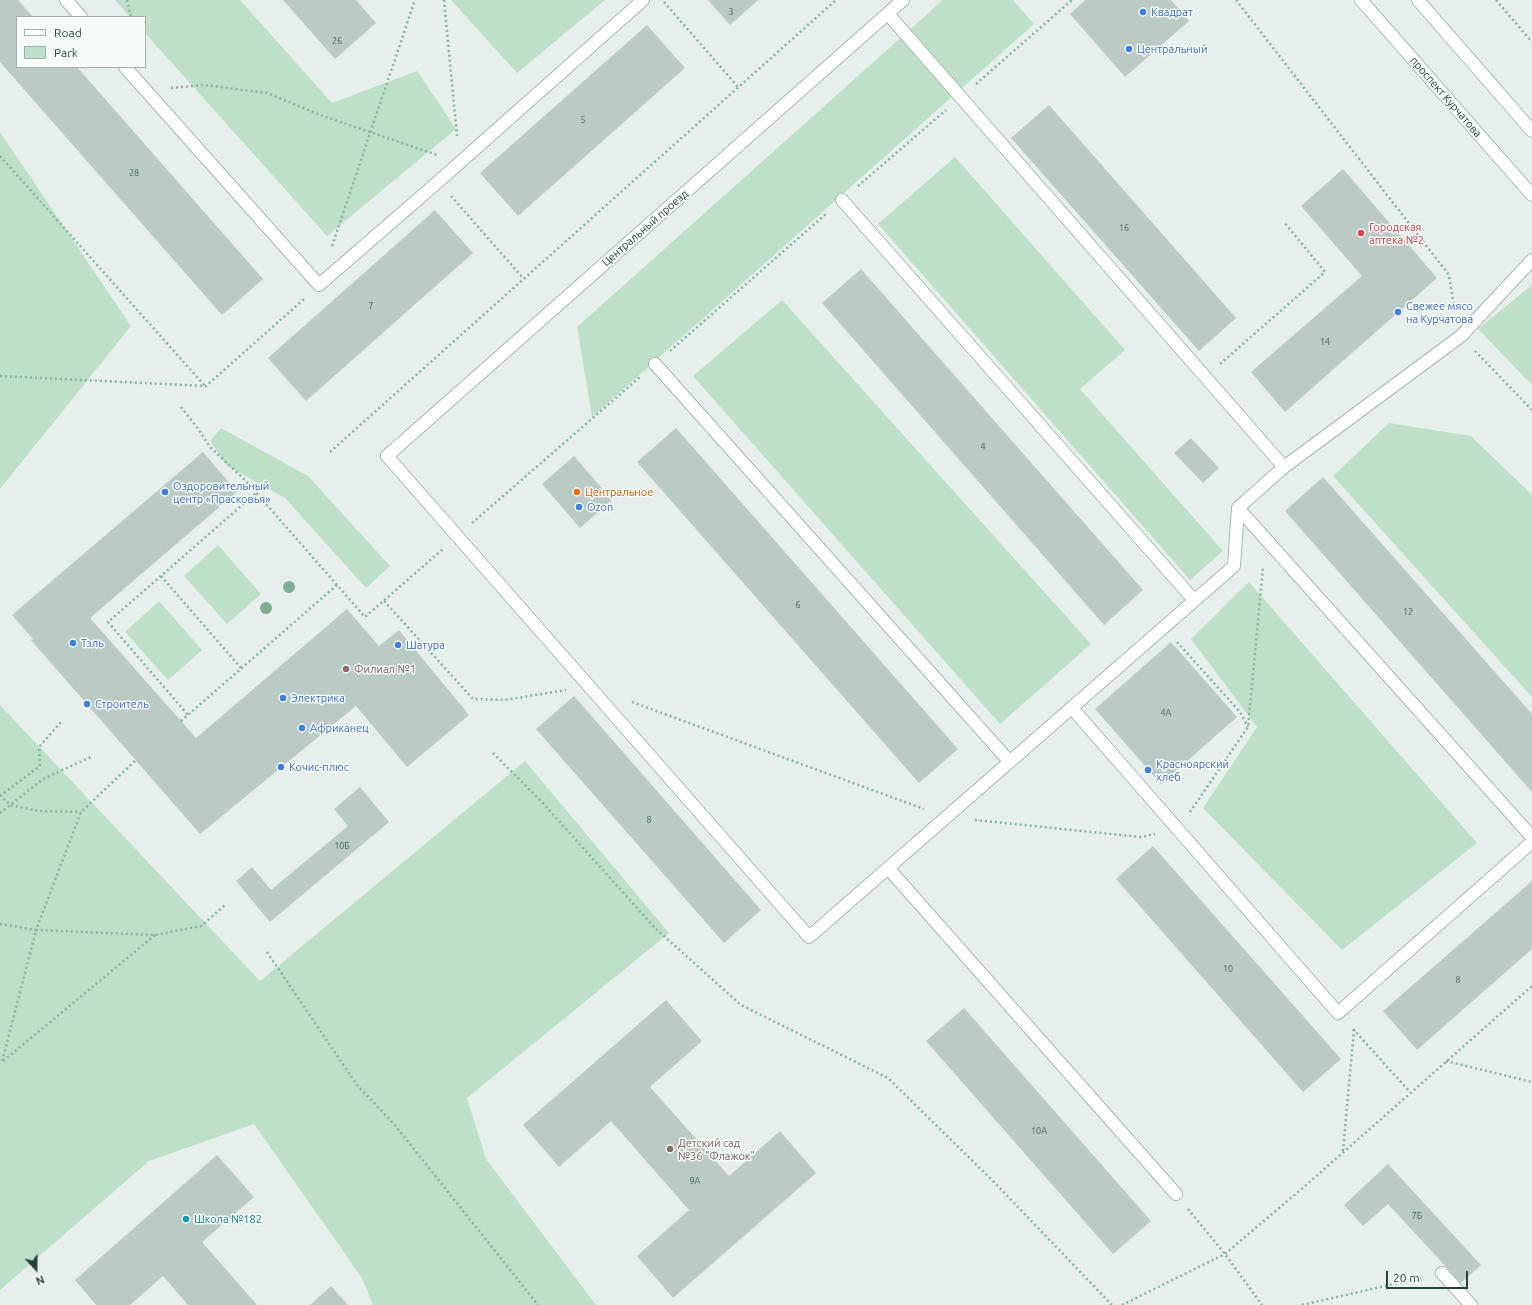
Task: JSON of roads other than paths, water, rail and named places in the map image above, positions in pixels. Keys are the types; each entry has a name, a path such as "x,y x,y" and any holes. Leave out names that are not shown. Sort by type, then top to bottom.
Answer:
{"street":[{"path":"66,0 80,16"},
{"path":"126,68 319,285 439,182 643,0"},
{"name":"Центральный проезд","path":"888,868 809,937 387,456 903,0"},
{"name":"проспект Курчатова","path":"1361,0 1532,195"},
{"path":"1418,0 1532,131"},
{"path":"888,14 1284,467"},
{"path":"842,200 1194,600"},
{"path":"1176,1194 888,868 1234,566 1238,508 1284,467 1460,336 1532,260"},
{"path":"654,364 1009,761"},
{"path":"1238,508 1532,837"},
{"path":"1072,708 1338,1012 1532,842"},
{"path":"1442,1273 1471,1305"}],"place":[{"name":"Квадрат","path":"1143,12"},
{"name":"Центральный","path":"1129,49"},
{"name":"Городская аптека №2","path":"1361,233"},
{"name":"Свежее мясо на Курчатова","path":"1398,312"},
{"name":"Оздоровительный центр «Прасковья»","path":"165,492"},
{"name":"Центральное","path":"577,492"},
{"name":"Ozon","path":"579,507"},
{"name":"Тэль","path":"73,643"},
{"name":"Шатура","path":"398,645"},
{"name":"Филиал №1","path":"346,669"},
{"name":"Электрика","path":"283,698"},
{"name":"Строитель","path":"87,704"},
{"name":"Африканец","path":"302,728"},
{"name":"Кочис-плюс","path":"281,767"},
{"name":"Красноярский хлеб","path":"1148,770"},
{"name":"Детский сад №36 \"Флажок\"","path":"670,1149"},
{"name":"Школа №182","path":"186,1219"}]}
